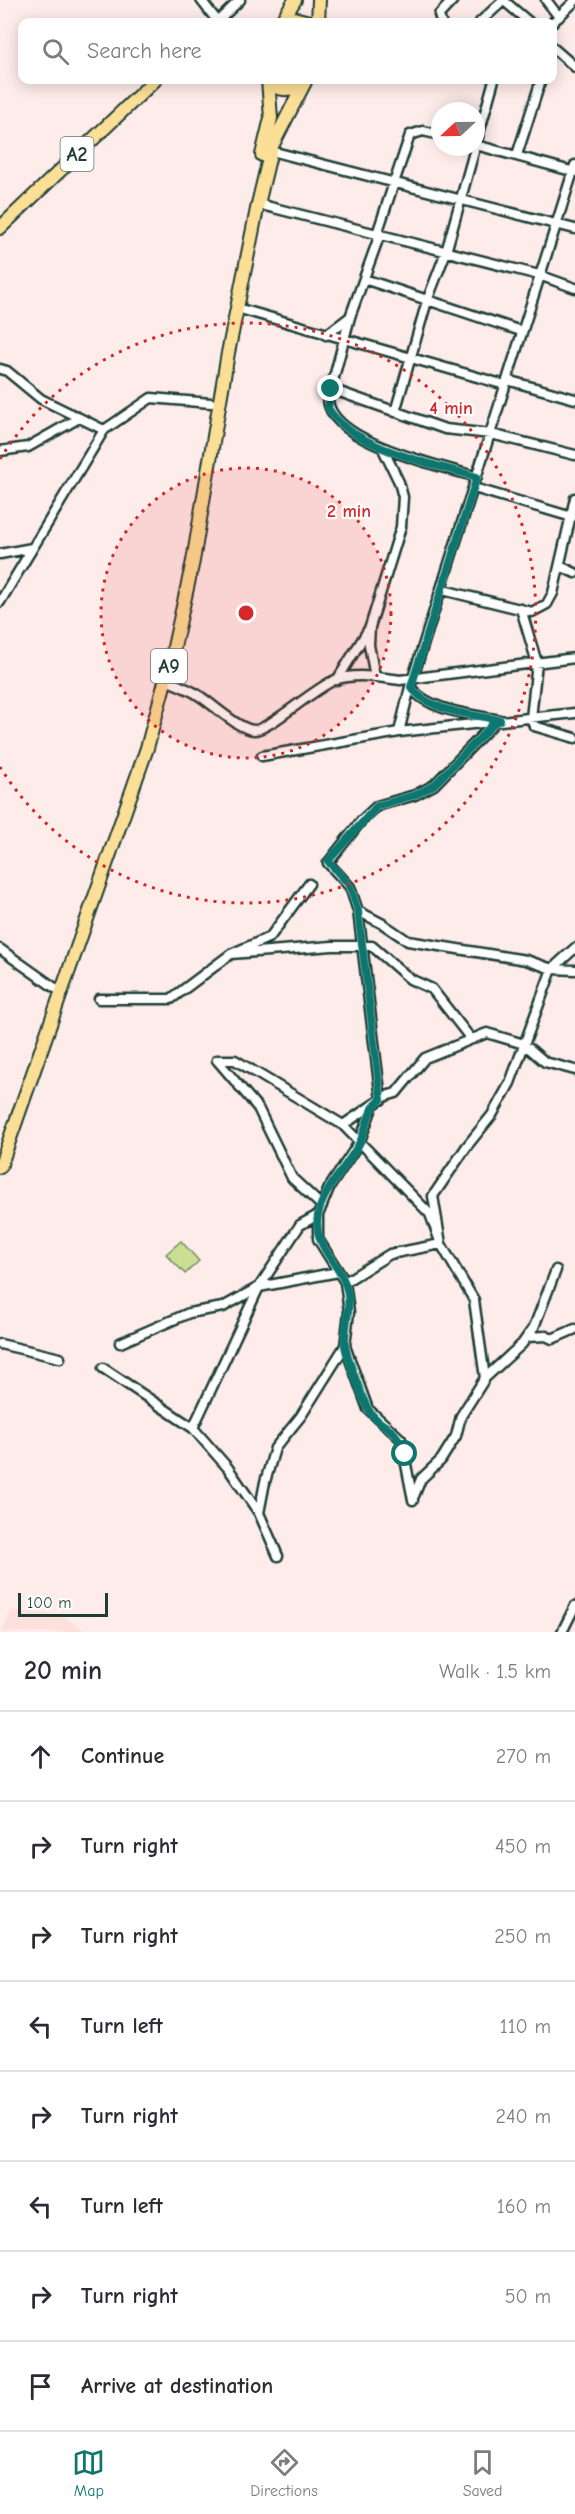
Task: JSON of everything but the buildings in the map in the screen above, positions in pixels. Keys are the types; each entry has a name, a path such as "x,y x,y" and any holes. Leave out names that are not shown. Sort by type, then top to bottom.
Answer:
{"highway":[{"path":"284,18 295,0"},
{"path":"318,18 319,0"},
{"name":"A2","path":"0,228 151,84"},
{"name":"A9","path":"0,1144 140,746 153,699 185,559 211,403 250,202 269,128 268,84"},
{"path":"272,84 284,90 297,84"},
{"name":"A9","path":"0,1167 147,748 166,680 192,561 258,204 271,151 304,84"}],"street":[{"path":"201,0 214,18"},
{"path":"221,18 240,0"},
{"path":"440,18 439,15 453,0"},
{"path":"484,18 503,0 523,18"},
{"path":"546,0 555,18"},
{"path":"557,19 575,1"},
{"path":"557,51 575,67"},
{"path":"485,115 493,84"},
{"path":"517,156 540,84"},
{"path":"431,133 412,132 393,182 379,234 350,318 328,408 346,428 382,448 477,477"},
{"path":"399,732 521,331 574,169 485,148"},
{"path":"271,151 575,229"},
{"path":"394,412 427,301 446,252 474,156"},
{"path":"258,204 539,275 575,288"},
{"path":"364,279 521,331"},
{"path":"237,308 326,335 575,399"},
{"path":"326,335 350,318"},
{"path":"0,369 7,371 41,399 104,430"},
{"path":"331,389 458,432 491,434 575,454"},
{"path":"0,602 104,430 151,398 211,403"},
{"path":"0,451 28,447 79,418"},
{"path":"375,676 369,645 370,627 401,527 403,507 399,482 382,448"},
{"path":"474,488 573,516"},
{"path":"443,590 532,612 547,604 553,593 573,516 575,498"},
{"path":"0,554 32,548"},
{"path":"560,566 575,573"},
{"path":"521,609 537,663 531,718 538,729 575,738"},
{"path":"337,680 370,627"},
{"path":"166,680 194,692 241,725 251,730 260,730 266,728 296,703 337,680 375,676 400,680 575,658"},
{"path":"411,687 420,698 441,707 498,721"},
{"path":"262,756 399,732 575,713"},
{"path":"260,1513 265,1482 275,1448 301,1416 345,1346 349,1312 345,1282 318,1239 318,1215 329,1188 360,1142 377,1103 358,911 350,886 328,861 377,806 415,795 434,785 498,721"},
{"path":"99,999 171,999 231,954 270,937 309,884"},
{"path":"358,911 408,941 526,960 552,969 575,970"},
{"path":"231,954 372,946 410,980 432,989 471,1039"},
{"path":"441,1244 433,1196 467,1146 492,1115 510,1083 552,969 575,948"},
{"path":"0,949 55,988"},
{"path":"343,1125 396,1093 425,1058 487,1033 524,1044 545,1062 575,1070"},
{"path":"322,1206 292,1178 258,1108 217,1060 235,1060 343,1125 430,1214 441,1244 474,1300 485,1378"},
{"path":"193,1428 259,1287 300,1225 318,1215"},
{"path":"345,1282 390,1254 441,1244"},
{"path":"345,1346 368,1409 376,1420 396,1432 401,1440 413,1500 421,1479 441,1460 456,1436 461,1416 485,1378 527,1337 542,1312 556,1270"},
{"path":"120,1343 189,1313 223,1307 259,1287 338,1272"},
{"path":"527,1337 546,1336 552,1339 575,1329"},
{"path":"0,1344 60,1358"},
{"path":"103,1368 193,1428 228,1468 260,1513 278,1556"},
{"path":"562,1632 575,1606"}],"shaded area":[{"path":"12,1611 62,1615 86,1632 1,1632"}],"green space":[{"path":"181,1241 199,1261 185,1274 166,1254"}],"route":[{"path":"331,389 328,408 346,428 382,448 477,477 411,687 420,698 441,707 500,720 484,732 445,776 434,785 415,795 377,806 361,821 328,861 350,886 358,911 381,1100 373,1105 360,1142 329,1188 318,1215 318,1239 345,1282 349,1312 345,1346 368,1409 376,1420 396,1432 405,1454"}]}
